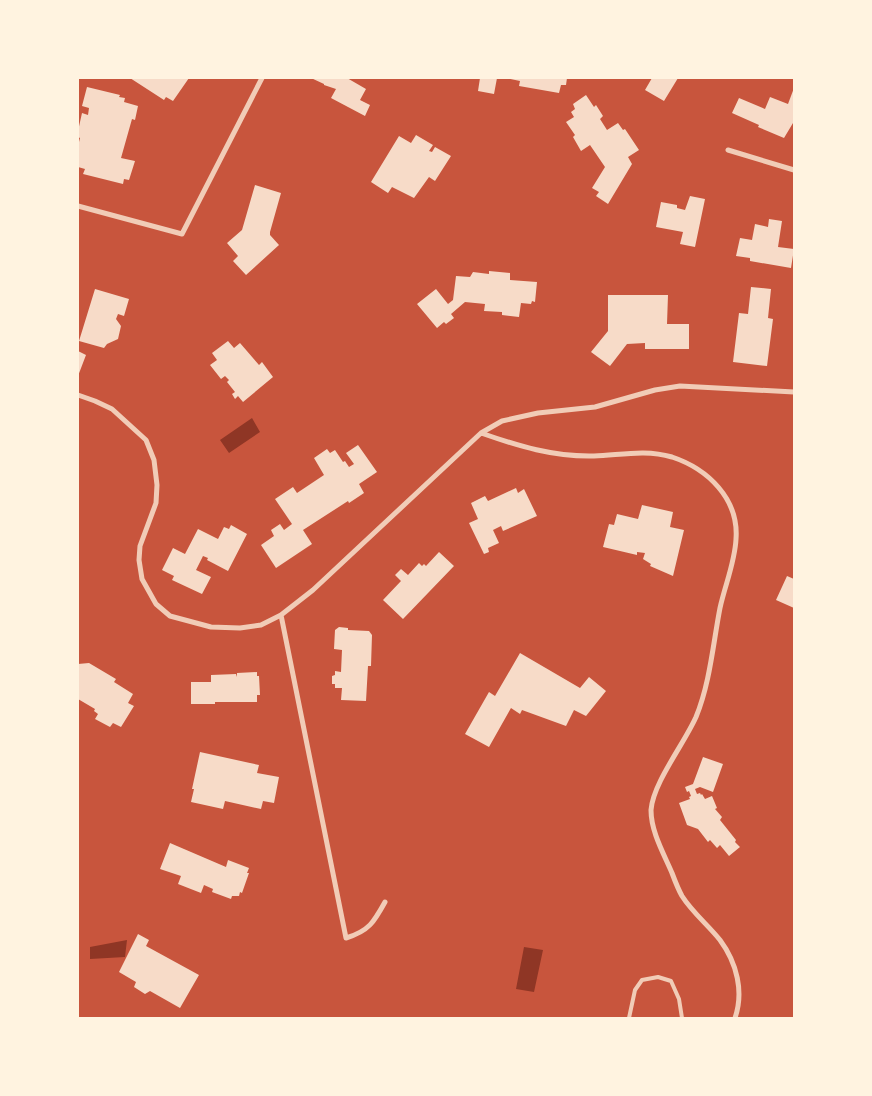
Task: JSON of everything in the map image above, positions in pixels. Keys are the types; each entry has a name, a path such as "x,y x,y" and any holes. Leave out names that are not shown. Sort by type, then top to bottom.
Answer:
{"street":[{"path":"78,206 182,234 262,78"},
{"path":"728,150 794,170"},
{"path":"78,395 112,409 146,440 154,460 157,485 156,503 140,546 139,560 142,579 156,604 170,616 211,627 240,628 261,624 281,615 313,590 480,433 502,421 538,414 567,412 595,407 655,390 680,386 794,392"},
{"path":"480,433 541,452 594,456 649,453 671,457 690,464 712,480 724,492 731,507 736,524 736,539 720,606 705,690 684,742 673,758 654,795 651,811 659,843 682,896 720,940 730,957 738,982 740,999 735,1018"},
{"path":"281,615 346,938 360,934 373,923 385,902"}],"lane":[{"path":"628,1018 635,990 642,980 658,977 671,981 678,998 682,1018"}],"shaded area":[{"path":"252,418 260,432 229,453 220,440"},
{"path":"127,940 125,957 90,959 90,947"},
{"path":"524,947 543,950 534,992 516,989"}],"building":[{"path":"130,78 189,78 173,101 166,97 164,100"},
{"path":"311,78 347,78 366,89 360,100 370,105 365,116 331,98 336,89"},
{"path":"480,78 497,78 494,94 478,91"},
{"path":"505,78 567,78 566,85 561,85 559,93 519,86 520,81"},
{"path":"652,78 678,78 664,101 645,90"},
{"path":"87,87 120,95 119,97 125,98 124,102 138,106 135,120 132,119 121,158 135,161 129,180 124,179 123,184 83,174 85,169 78,167 80,138 78,137 78,131 82,113 88,115 89,108 82,106"},
{"path":"794,88 794,123 784,138 732,113 739,98 765,109 770,97 788,104"},
{"path":"586,95 603,116 600,119 607,130 618,123 623,130 625,129 639,150 628,157 632,164 608,204 596,196 599,192 592,188 605,167 590,145 581,151 573,137 575,135 566,122 574,117 571,112 575,109 573,104"},
{"path":"416,135 433,145 429,151 432,152 435,147 451,156 435,181 429,177 414,198 392,187 388,193 371,182 399,136 411,143"},
{"path":"255,185 281,193 270,232 270,235 279,245 246,275 233,261 238,256 227,243 242,230"},
{"path":"690,196 705,199 695,247 680,244 683,232 656,227 661,202 677,205 677,208 685,210"},
{"path":"769,219 782,221 778,247 794,249 791,268 750,261 750,258 736,256 740,238 752,240 755,224 768,227"},
{"path":"489,271 510,273 510,280 537,282 535,302 532,301 531,304 521,303 519,317 502,315 502,312 484,311 485,304 465,302 451,314 454,318 446,324 444,322 437,328 417,304 436,289 448,304 453,300 456,276 470,277 473,272 489,274"},
{"path":"751,287 771,289 768,318 773,319 767,366 733,362 739,313 748,314"},
{"path":"95,289 129,299 124,316 118,314 116,319 121,326 118,339 107,344 104,348 79,341"},
{"path":"608,295 668,295 667,324 689,324 689,349 645,349 645,343 627,344 610,366 591,352 608,331"},
{"path":"228,341 234,348 240,343 259,365 262,362 273,377 243,402 238,396 235,399 232,394 235,392 227,382 229,380 225,376 221,379 210,365 217,360 212,353"},
{"path":"78,351 86,355 78,376"},
{"path":"358,445 377,472 359,484 364,493 303,530 312,544 276,568 261,545 274,536 271,530 280,524 284,530 292,524 275,499 293,487 297,493 324,475 314,458 327,449 330,453 335,450 349,467 354,464 346,453"},
{"path":"516,488 518,493 524,489 537,516 503,531 501,526 493,530 499,543 488,548 489,552 484,554 469,523 478,519 471,503 485,496 488,501"},
{"path":"642,505 673,512 670,527 684,530 673,576 650,566 651,564 643,559 645,553 637,552 637,555 603,547 609,524 614,525 617,514 638,519"},
{"path":"231,525 247,534 228,571 203,556 196,570 211,577 202,594 172,580 174,576 162,570 173,548 185,554 198,529 218,539 224,527 229,529"},
{"path":"439,552 454,566 403,619 383,600 401,581 395,575 401,569 408,575 419,563 422,566 424,564 426,566"},
{"path":"787,576 794,579 794,608 776,600"},
{"path":"339,627 348,628 348,630 369,631 372,635 371,666 368,666 366,701 341,700 342,688 335,688 335,684 332,684 332,676 335,675 335,671 341,672 342,650 334,649 335,630"},
{"path":"520,653 580,688 589,677 606,691 586,716 574,710 566,726 522,710 520,714 511,708 489,747 465,734 489,692 495,696"},
{"path":"89,663 116,679 114,682 133,694 128,703 134,706 121,727 113,723 110,727 95,719 98,714 94,711 95,709 78,699 78,664"},
{"path":"257,672 260,695 257,695 257,702 191,704 191,682 211,682 211,675 236,674 237,677 237,673"},
{"path":"200,752 259,765 257,773 279,777 274,803 263,801 261,809 225,801 223,809 191,802"},
{"path":"703,757 723,764 713,792 700,787 695,789 697,794 702,794 705,799 712,796 717,808 715,809 722,817 720,820 740,847 729,856 720,845 717,848 710,840 708,842 698,829 687,825 679,803 690,799 689,791 687,792 685,787 693,784"},
{"path":"170,843 226,867 228,860 249,868 242,893 240,892 239,896 232,896 231,899 212,892 213,889 204,885 201,893 178,884 181,876 160,869"},
{"path":"138,934 149,940 146,946 199,975 180,1008 150,991 145,994 134,987 136,982 119,972"}]}
